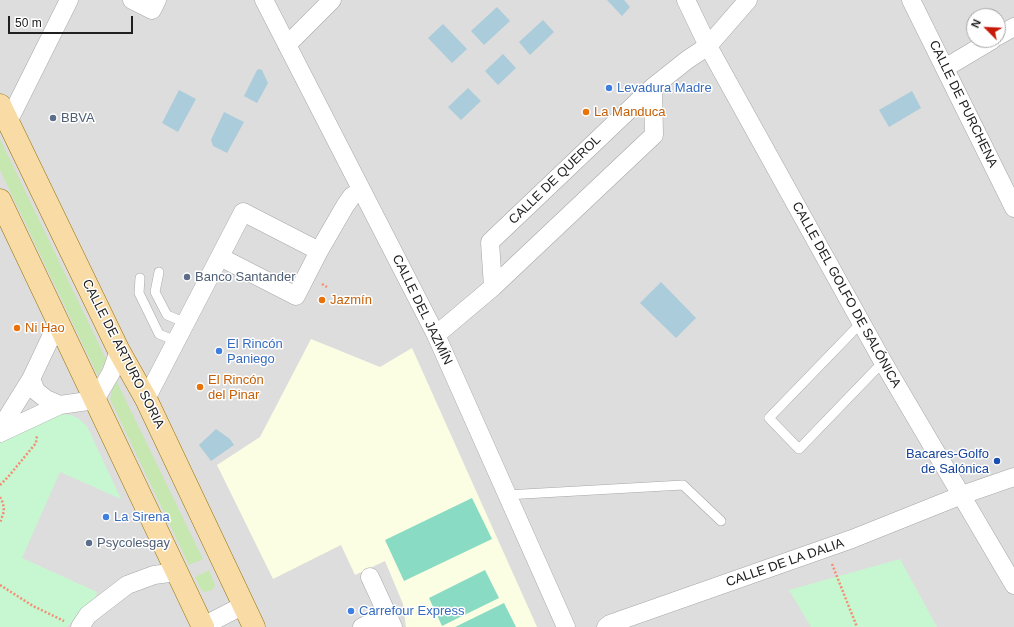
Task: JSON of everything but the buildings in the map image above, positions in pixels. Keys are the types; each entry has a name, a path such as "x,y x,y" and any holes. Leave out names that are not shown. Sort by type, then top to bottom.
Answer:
{"main road":[{"name":"CALLE DE ARTURO SORIA","path":"4,113 119,351 146,399 254,627"},
{"path":"0,200 203,627"}],"street":[{"path":"4,113 69,0"},
{"path":"132,0 152,10 156,0"},
{"name":"CALLE DEL JAZMÍN","path":"264,0 436,335 566,627"},
{"name":"CALLE DEL GOLFO DE SALÓNICA","path":"686,0 708,46 883,362 1014,585"},
{"name":"CALLE DE QUEROL","path":"492,287 490,242 653,87 687,60 708,46 748,0"},
{"name":"CALLE DE PURCHENA","path":"911,0 1014,208"},
{"path":"287,45 327,2"},
{"path":"945,68 979,48"},
{"path":"436,335 492,287 654,135 653,87"},
{"path":"220,257 296,296 319,251 352,196 361,191"},
{"path":"146,399 243,212 319,251"},
{"path":"0,428 30,379 58,322"},
{"path":"0,433 60,405 95,400 110,373 119,351"},
{"path":"30,379 36,391 46,399 60,405"},
{"name":"CALLE DE LA DALIA","path":"606,627 610,624 836,545 909,518 962,495 1014,477"},
{"path":"74,625 127,585 154,575 177,572"},
{"path":"362,627 390,621 370,577"},
{"path":"203,627 244,605"}],"lane":[{"path":"159,272 155,292 167,315 186,323"},
{"path":"140,278 139,293 159,334 176,341"},
{"path":"862,323 769,418 799,449 883,362"},
{"path":"506,495 683,485 721,521"}],"path":[{"path":"0,485 36,443 38,428"},
{"path":"0,497 3,503 4,511 0,523"},
{"path":"836,545 831,561 857,627"},
{"path":"0,585 33,606 74,625"}],"shaded area":[{"path":"0,0 1014,0 1014,627 0,627"},
{"path":"311,339 380,367 412,348 537,627 406,627 403,604 385,561 355,575 341,545 273,579 217,465 260,437"}],"green space":[{"path":"0,139 106,359 98,376 0,170"},
{"path":"115,378 203,559 189,565 110,399"},
{"path":"60,414 71,415 79,419 87,426 121,499 60,472 22,558 97,592 95,599 67,627 0,627 0,442"},
{"path":"472,498 492,539 404,581 385,540"},
{"path":"900,559 937,627 811,627 789,590"},
{"path":"209,570 215,585 212,590 204,592 200,588 195,577"},
{"path":"485,570 499,598 442,626 429,598"},
{"path":"504,603 516,627 455,627"}],"water":[{"path":"607,0 624,0 630,7 622,16"},
{"path":"497,7 510,21 484,45 471,31"},
{"path":"543,20 554,32 530,55 519,42"},
{"path":"443,24 467,49 452,63 428,38"},
{"path":"503,54 516,68 498,85 485,71"},
{"path":"257,70 262,70 268,83 257,103 244,96"},
{"path":"468,88 481,101 461,120 448,107"},
{"path":"179,90 196,99 178,132 162,123"},
{"path":"912,91 921,108 889,127 879,110"},
{"path":"224,112 244,122 227,153 213,146 211,140"},
{"path":"661,282 696,318 676,338 640,303"},
{"path":"216,429 230,439 234,445 211,461 199,445"}],"place":[{"name":"Levadura Madre","path":"609,88"},
{"name":"La Manduca","path":"586,112"},
{"name":"BBVA","path":"53,118"},
{"name":"Banco Santander","path":"187,277"},
{"name":"Jazmín","path":"322,300"},
{"name":"Ni Hao","path":"17,328"},
{"name":"El Rincón Paniego","path":"219,351"},
{"name":"El Rincón del Pinar","path":"200,387"},
{"name":"Bacares-Golfo de Salónica","path":"997,461"},
{"name":"La Sirena","path":"106,517"},
{"name":"Psycolesgay","path":"89,543"},
{"name":"Carrefour Express","path":"351,611"}]}
